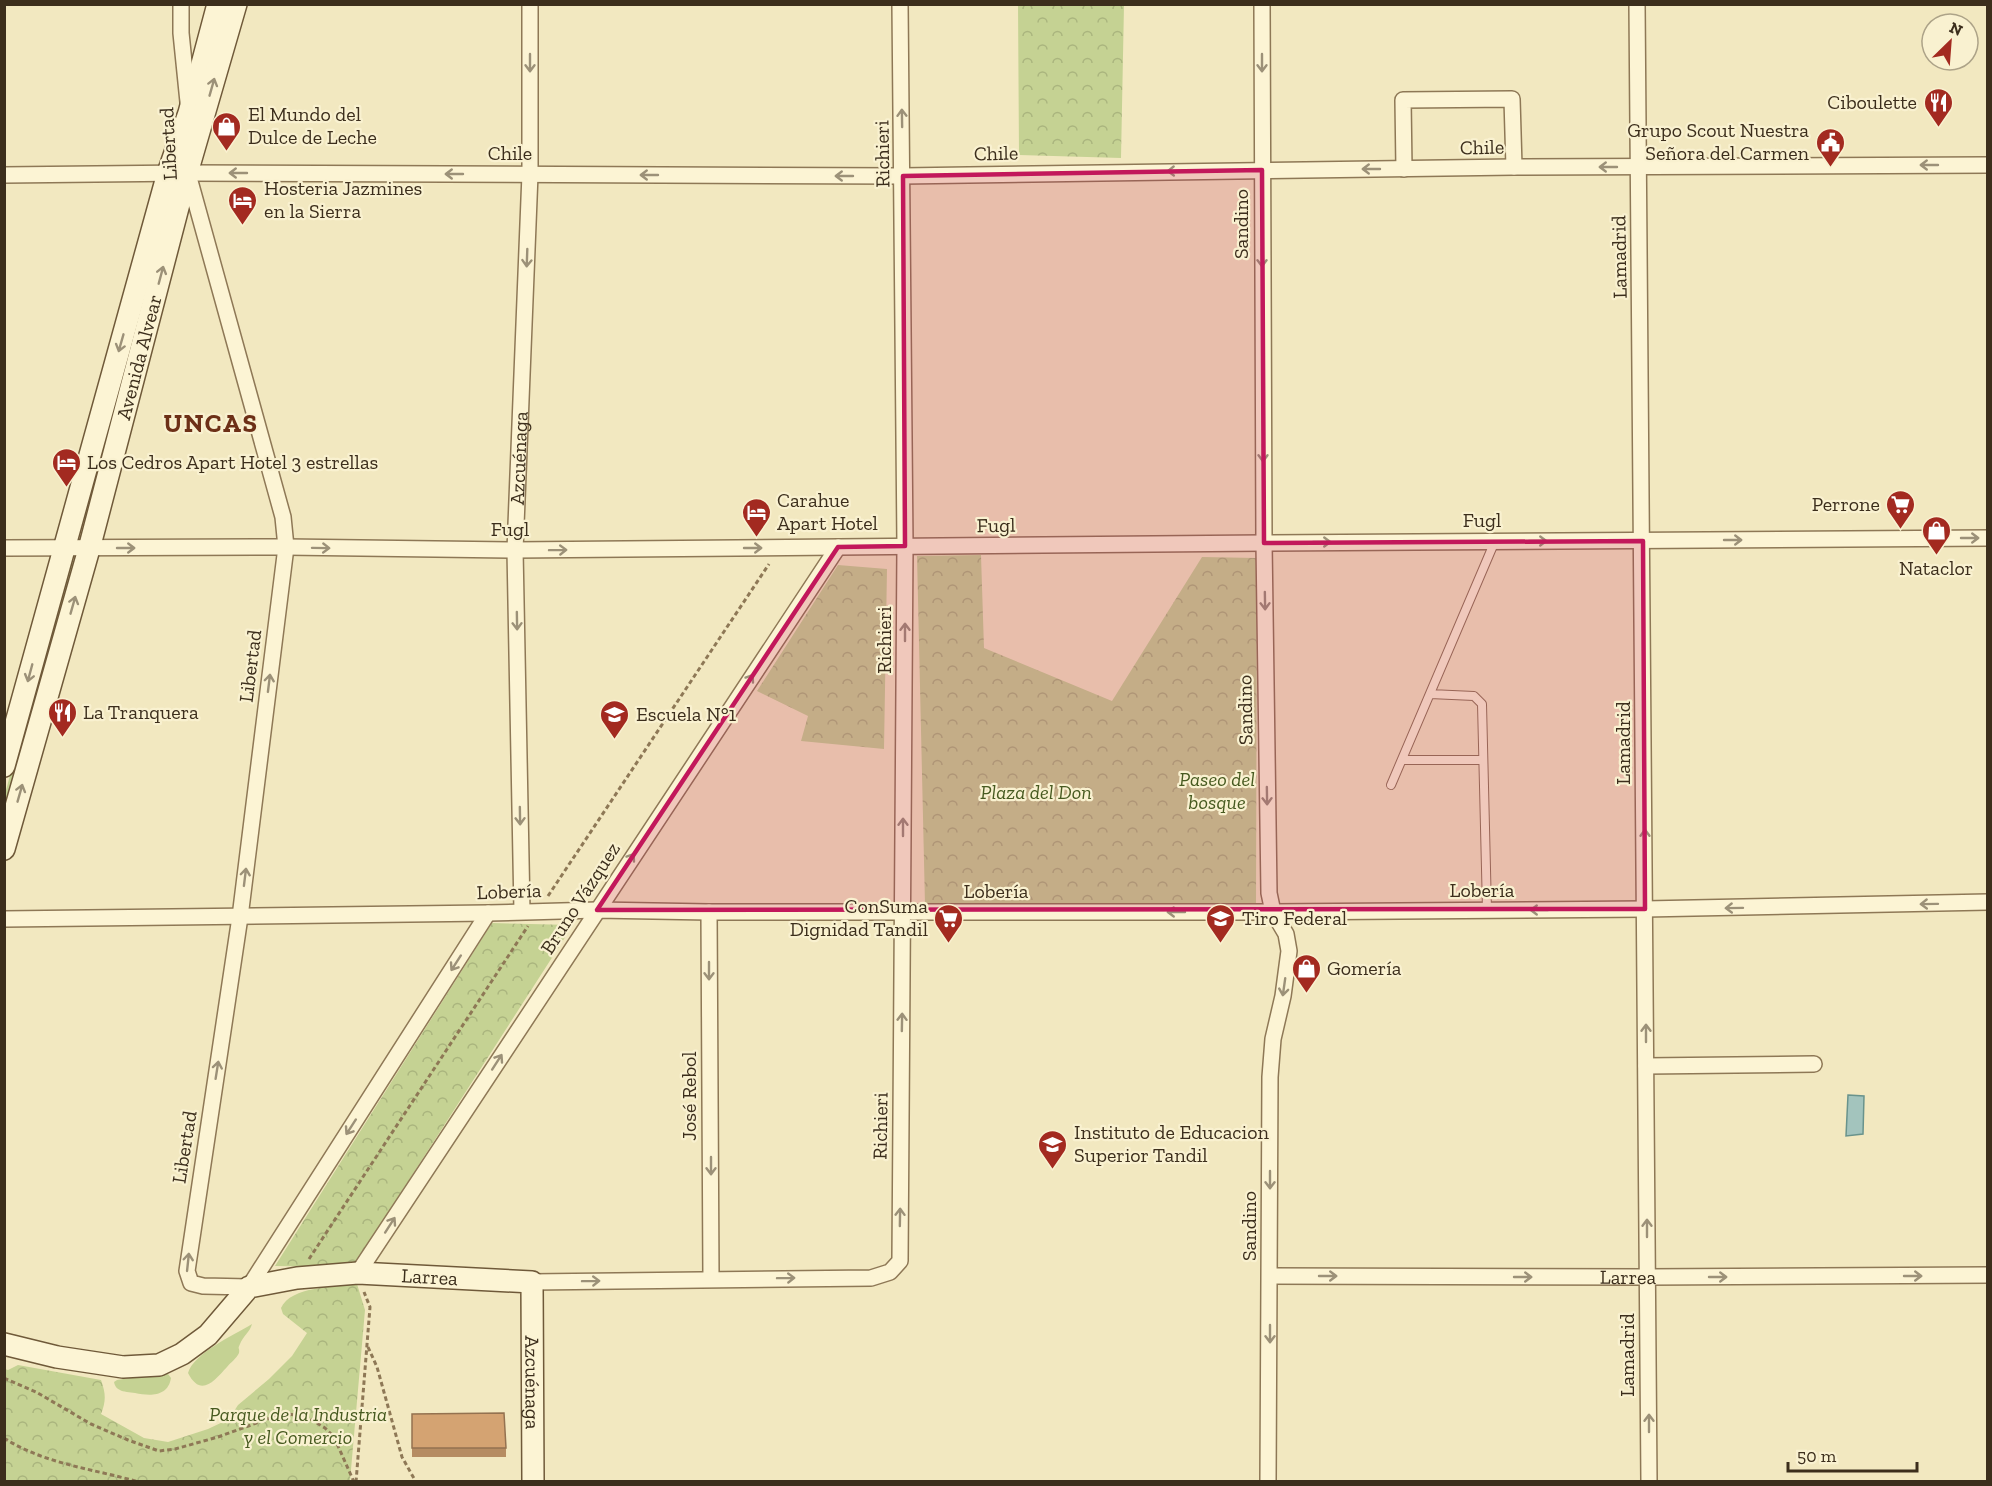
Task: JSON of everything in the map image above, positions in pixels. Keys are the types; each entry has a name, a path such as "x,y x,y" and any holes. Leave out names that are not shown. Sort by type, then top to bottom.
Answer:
{"main road":[{"name":"Avenida Alvear","path":"4,849 89,549 178,173 189,113 218,4"},
{"name":"Avenida Alvear","path":"4,766 64,549 178,173 236,4"},
{"name":"Larrea","path":"249,1287 297,1278 358,1273 532,1282"},
{"name":"Azcuénaga","path":"532,1282 532,1482"},
{"path":"4,1344 57,1357 123,1367 159,1365 182,1354 208,1335 249,1287"}],"street":[{"name":"Libertad","path":"181,4 181,33 189,113"},
{"name":"Azcuénaga","path":"522,911 515,550 530,174 530,4"},
{"name":"Richieri","path":"890,1272 900,1261 903,911 905,546 900,4"},
{"name":"Sandino","path":"1262,4 1264,543 1269,893 1273,912 1286,934 1289,951 1273,1039 1270,1077 1268,1482"},
{"name":"Lamadrid","path":"1637,4 1649,1482"},
{"path":"1404,169 1403,100 1512,99 1514,167"},
{"name":"Chile","path":"4,175 178,173 903,176 1514,167 1988,165"},
{"name":"Libertad","path":"178,173 283,517 286,547 240,916 187,1271 191,1283 203,1286 249,1287"},
{"name":"Fugl","path":"4,548 286,547 515,550 1988,538"},
{"name":"Bruno Vázquez","path":"358,1273 838,547"},
{"name":"Lobería","path":"4,919 597,910 1273,912 1645,909 1988,902"},
{"name":"José Rebol","path":"709,912 711,1279"},
{"path":"249,1287 488,913"},
{"path":"1646,1066 1814,1064"},
{"name":"Larrea","path":"532,1282 872,1278 890,1272"},
{"name":"Larrea","path":"1270,1276 1988,1275"}],"lane":[{"path":"1391,785 1495,541"},
{"path":"1430,694 1474,696 1482,704 1487,910"},
{"path":"1402,760 1484,760"}],"path":[{"path":"355,1482 370,1307 358,1273"},
{"path":"367,1345 377,1367 402,1457 416,1482"},
{"path":"4,1378 36,1392 91,1424 159,1451 218,1437 284,1413 309,1418 334,1437 355,1482"},
{"path":"4,1438 21,1449 54,1461 139,1482"}],"highlighted area":[{"path":"1262,170 1264,543 1643,541 1645,909 597,910 838,547 905,546 903,176"}],"green space":[{"path":"1018,5 1124,5 1121,158 1019,155"},
{"name":"Plaza del Don","path":"981,555 984,648 1112,701 1202,557 1257,558 1256,903 925,905 917,556"},
{"path":"67,562 74,563 5,817 5,794"},
{"path":"838,565 887,569 884,749 801,741 808,716 757,691"},
{"path":"492,923 573,925 353,1267 275,1266"},
{"name":"Parque de la Industria y el Comercio","path":"357,1284 365,1310 350,1481 5,1481 5,1369 8,1370 18,1365 101,1380 105,1397 101,1414 144,1438 168,1442 208,1429 229,1419 238,1405 292,1356 307,1333 283,1314 281,1308 286,1301 294,1295 314,1289"},
{"path":"252,1324 239,1346 238,1355 208,1385 198,1385 188,1373 198,1358"},
{"path":"168,1374 171,1378 166,1389 158,1394 147,1395 123,1391 117,1388 114,1382 117,1380"}],"water":[{"path":"1848,1095 1864,1096 1863,1134 1846,1136"}],"building":[{"path":"504,1413 506,1448 412,1448 412,1414"}],"place":[{"name":"Ciboulette","path":"1938,128"},
{"name":"El Mundo del Dulce de Leche","path":"227,152"},
{"name":"Grupo Scout Nuestra Señora del Carmen","path":"1830,168"},
{"name":"Hosteria Jazmines en la Sierra","path":"243,226"},
{"name":"Los Cedros Apart Hotel 3 estrellas","path":"66,488"},
{"name":"Perrone","path":"1901,530"},
{"name":"Carahue Apart Hotel","path":"756,538"},
{"name":"Nataclor","path":"1936,556"},
{"name":"La Tranquera","path":"62,738"},
{"name":"Escuela N°1","path":"615,740"},
{"name":"ConSuma Dignidad Tandil","path":"949,944"},
{"name":"Tiro Federal","path":"1221,944"},
{"name":"Gomería","path":"1306,994"},
{"name":"Instituto de Educacion Superior Tandil","path":"1053,1170"}],"district":[{"name":"UNCAS","path":"211,423"}],"park label":[{"name":"Paseo del bosque","path":"1217,790"}]}
